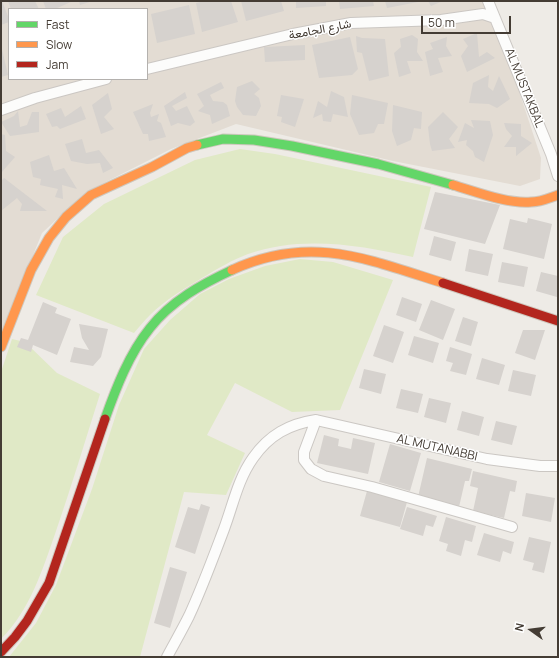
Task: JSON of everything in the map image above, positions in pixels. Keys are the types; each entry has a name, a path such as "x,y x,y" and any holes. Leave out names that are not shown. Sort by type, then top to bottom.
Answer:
{"street":[{"name":"AL MUSTAKBAL","path":"488,1 551,154 558,176"},
{"name":"شارع الجامعة","path":"148,69 293,34 351,23 441,20 483,14 495,18"},
{"path":"1,110 35,98 102,80"},
{"path":"1,347 31,270 49,238 66,217 91,195 152,167 187,148 223,139 254,140 292,146 378,164 506,200 525,203 538,203 558,195"},
{"path":"1,652 11,643 31,615 48,585 111,402 130,360 145,334 157,319 199,286 225,273 258,260 282,253 303,251 331,253 370,260 558,321"},
{"path":"167,657 188,617 225,527 244,471 264,444 279,432 301,422 316,420 304,452 304,460 312,469 324,476 372,487 512,527"},
{"name":"AL MUTANABBI","path":"316,420 487,459 540,466 558,466"}],"shaded area":[{"path":"1,1 488,1 541,158 540,179 520,186 393,161 236,124 171,149 86,192 42,233 1,334"}],"green space":[{"path":"240,149 275,154 431,187 413,257 372,249 330,244 310,243 268,248 248,254 213,271 168,300 134,333 36,295 63,237 104,204 195,160"},
{"path":"300,259 333,262 393,280 340,410 292,412 235,383 207,435 245,453 226,495 184,492 140,657 9,657 36,623 56,585 92,489 119,405 144,349 170,320 200,294 229,279 265,266"},
{"path":"12,339 25,342 57,373 100,394 67,499 40,576 20,616 1,639 1,372"}],"building":[{"path":"2,1 8,16 8,22 1,25"},
{"path":"8,1 35,1 38,8 11,8"},
{"path":"43,1 73,1 57,8 46,8"},
{"path":"79,1 93,1 80,5"},
{"path":"204,1 231,1 238,22 202,32 196,3"},
{"path":"241,1 281,1 284,11 246,21"},
{"path":"296,1 326,1 326,6 296,8"},
{"path":"339,1 373,1 374,6 340,9"},
{"path":"385,1 418,1 418,2 387,8"},
{"path":"428,1 443,1 431,6"},
{"path":"189,5 195,34 157,43 151,14"},
{"path":"477,33 479,57 487,52 495,58 467,72 461,56 468,46 463,39"},
{"path":"412,35 418,39 417,52 423,61 407,61 411,73 399,77 394,53 401,47 400,39"},
{"path":"356,36 362,38 385,39 389,76 369,81 362,53 357,52"},
{"path":"350,37 358,69 352,75 319,78 312,45"},
{"path":"447,37 446,46 452,56 438,58 443,72 430,76 425,52 433,49 430,43"},
{"path":"1,45 8,75 1,77"},
{"path":"305,45 305,60 265,62 264,47"},
{"path":"489,75 488,87 493,91 499,76 510,99 497,108 489,104 469,103 473,83"},
{"path":"252,81 260,89 254,94 259,98 261,106 256,116 243,115 237,107 235,101 237,87"},
{"path":"221,82 224,88 210,95 213,101 223,102 227,105 230,116 212,124 210,115 198,111 204,106 197,94"},
{"path":"331,91 344,97 348,117 333,114 331,122 323,121 322,114 313,118 318,101 327,107"},
{"path":"185,92 187,98 172,106 176,111 187,106 195,122 190,126 178,123 171,126 164,106"},
{"path":"108,93 112,109 104,117 114,129 101,134 92,105"},
{"path":"281,95 304,99 295,127 281,122 282,117 277,116"},
{"path":"352,95 388,103 384,124 378,124 374,133 359,135 350,114"},
{"path":"153,104 150,113 151,117 159,114 157,121 161,123 166,137 149,141 148,134 143,134 133,112"},
{"path":"393,105 422,112 421,129 414,128 411,140 397,146 392,131"},
{"path":"81,106 86,119 60,129 57,126 52,127 46,114 61,108 65,117"},
{"path":"18,111 20,127 27,125 32,112 39,112 39,132 10,136 1,122 14,116"},
{"path":"443,112 458,127 449,139 455,148 432,151 428,127"},
{"path":"471,120 490,121 493,135 484,162 475,157 473,151 466,145 467,140 458,142 465,123 474,128"},
{"path":"504,123 521,124 521,136 532,143 516,156 516,147 504,147 512,136 506,129"},
{"path":"1,134 5,135 6,151 15,157 1,173"},
{"path":"82,139 86,153 99,150 113,168 103,173 100,163 87,164 71,161 65,144"},
{"path":"49,155 54,171 64,168 77,189 62,185 63,199 55,197 58,189 40,185 41,179 33,177 30,162"},
{"path":"4,178 47,211 20,211 22,204 17,198 1,211 1,181"},
{"path":"435,192 500,205 485,244 424,229"},
{"path":"528,218 552,224 544,259 503,249 510,219 527,223"},
{"path":"434,236 456,242 451,261 429,255"},
{"path":"469,249 493,254 488,276 465,271"},
{"path":"502,262 528,267 524,287 498,282"},
{"path":"541,272 558,276 557,297 536,291"},
{"path":"402,297 422,304 416,322 396,315"},
{"path":"431,300 455,309 443,340 419,330"},
{"path":"43,302 57,308 55,313 71,319 57,355 33,345 31,352 17,347 21,338 28,340"},
{"path":"463,317 478,322 471,346 455,341"},
{"path":"79,324 108,329 101,357 93,366 70,362 74,347 89,350 82,338"},
{"path":"384,325 404,332 393,363 373,356"},
{"path":"523,330 545,330 535,360 515,353"},
{"path":"414,336 439,343 433,363 408,355"},
{"path":"450,347 472,354 466,375 450,371 453,363 446,361"},
{"path":"482,358 505,365 499,385 476,379"},
{"path":"364,369 386,374 381,394 359,388"},
{"path":"513,370 536,375 531,396 508,391"},
{"path":"401,389 423,394 418,413 396,408"},
{"path":"429,398 451,403 446,423 424,417"},
{"path":"462,411 484,417 479,436 457,430"},
{"path":"496,421 517,426 512,445 491,440"},
{"path":"324,435 339,439 338,446 351,449 353,438 375,443 368,474 317,463"},
{"path":"390,444 421,453 410,491 379,482"},
{"path":"427,458 472,469 469,481 465,481 459,507 418,497"},
{"path":"473,471 517,481 515,492 510,491 504,518 473,511 478,488 470,486"},
{"path":"367,491 407,502 400,527 360,516"},
{"path":"526,493 555,498 551,522 522,516"},
{"path":"201,504 210,507 195,554 175,547 188,507 199,510"},
{"path":"407,507 437,516 433,527 426,525 423,536 400,529"},
{"path":"446,517 476,526 472,542 465,540 461,556 446,551 448,544 439,541"},
{"path":"484,533 514,542 511,554 503,551 500,562 477,555"},
{"path":"529,537 551,542 544,573 532,570 534,563 523,560"},
{"path":"170,567 187,572 170,628 154,623"}],"traffic: fast":[{"path":"197,145 223,139 254,140 292,146 378,164 453,185"},
{"path":"105,419 129,360 142,338 158,318 177,301 198,287 232,270"}],"traffic: slow":[{"path":"1,347 31,270 49,238 66,217 91,195 152,167 187,148 197,145"},
{"path":"453,185 492,197 522,202 535,202 558,195"},
{"path":"232,270 260,259 287,253 313,252 338,254 363,259 443,283"}],"traffic: jam":[{"path":"443,283 558,321"},
{"path":"1,652 27,621 49,583 105,419"}]}
